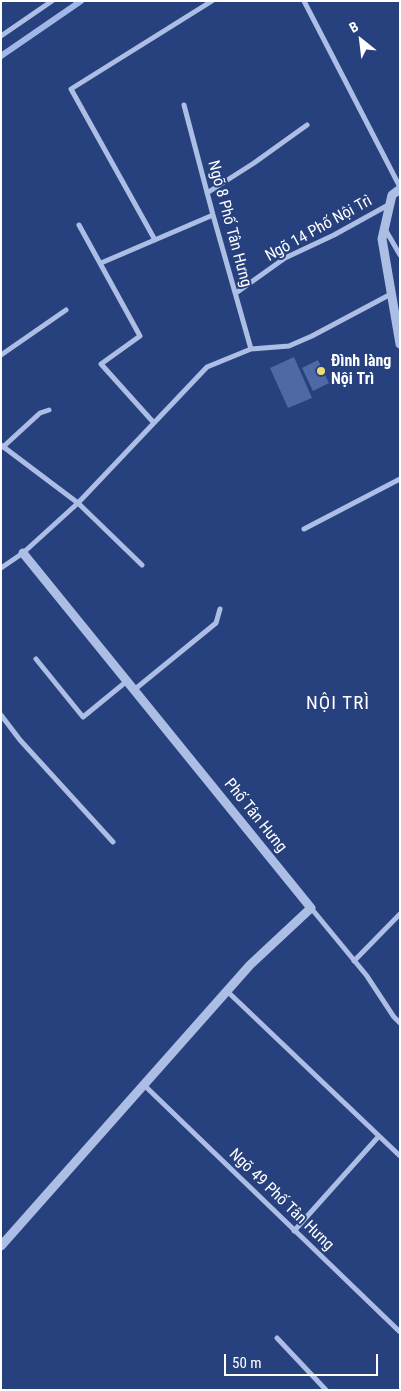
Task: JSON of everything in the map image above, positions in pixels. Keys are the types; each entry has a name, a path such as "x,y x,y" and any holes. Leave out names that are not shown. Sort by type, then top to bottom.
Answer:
{"street":[{"path":"1,36 52,1"},
{"path":"155,240 71,89 212,1"},
{"path":"304,1 400,188 392,195 382,239 400,344"},
{"name":"Ngõ 8 Phố Tân Hưng","path":"184,105 251,348"},
{"path":"207,192 254,163 307,125"},
{"name":"Ngõ 14 Phố Nội Trì","path":"236,293 285,258 334,235 390,204"},
{"path":"101,263 213,215"},
{"path":"79,225 140,336 101,364 154,423"},
{"path":"384,229 400,255"},
{"path":"1,568 23,553 78,503 207,367 251,348 289,346 312,336 391,294"},
{"path":"1,355 66,310"},
{"path":"49,410 40,413 2,446 78,503 142,565"},
{"path":"304,529 400,479"},
{"name":"Phố Tân Hưng","path":"23,553 311,908"},
{"path":"134,690 216,623 220,609"},
{"path":"36,659 83,717 127,680"},
{"path":"1,715 20,740 113,842"},
{"path":"1,1246 250,965 311,908 367,976 400,1023"},
{"path":"354,961 400,914"},
{"path":"228,992 400,1156"},
{"name":"Ngõ 49 Phố Tân Hưng","path":"144,1085 400,1332"},
{"path":"294,1231 379,1136"},
{"path":"277,1338 326,1390"}],"building":[{"path":"294,357 312,398 288,408 270,368"},
{"path":"318,360 329,383 313,391 302,368"}],"waterway":[{"path":"1,56 81,1"}],"place":[{"name":"Đình làng Nội Trì","path":"321,371"}],"district":[{"name":"NỘI TRÌ","path":"338,704"}]}
